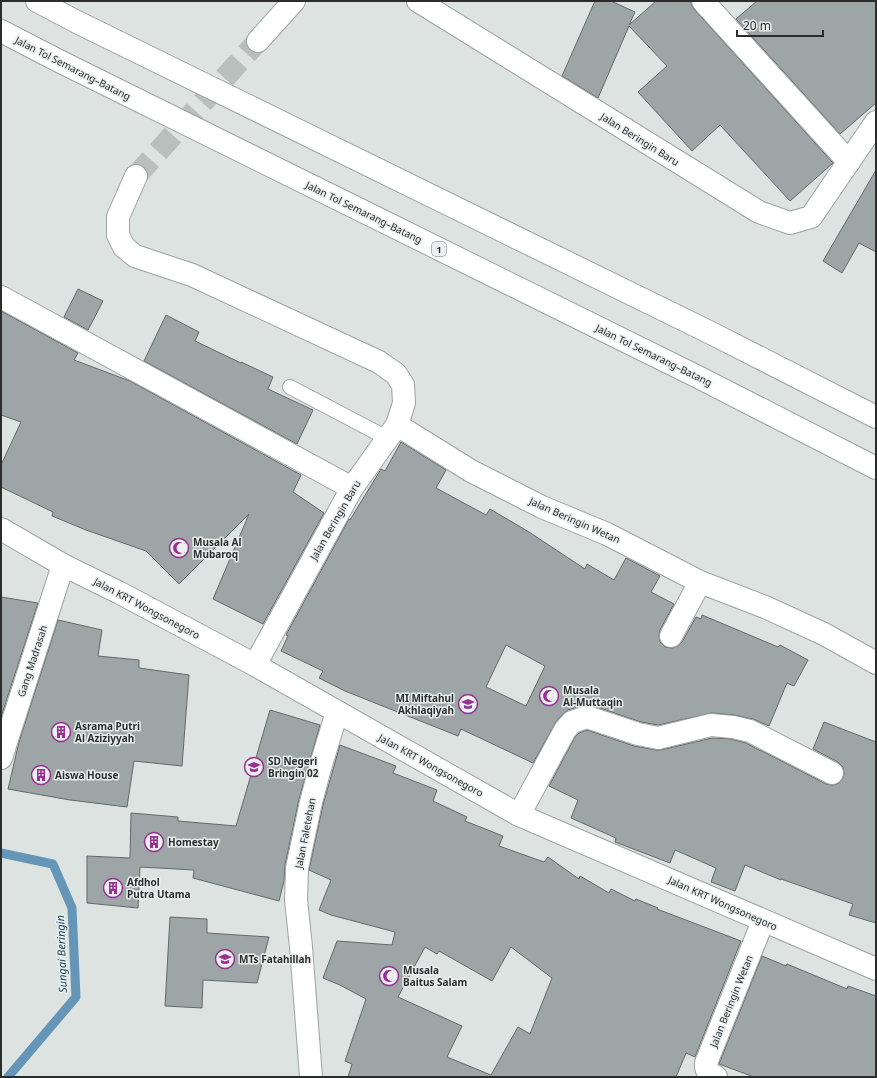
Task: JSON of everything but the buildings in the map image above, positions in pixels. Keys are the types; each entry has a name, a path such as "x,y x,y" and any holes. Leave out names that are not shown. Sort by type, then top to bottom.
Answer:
{"main road":[{"path":"37,1 711,333 876,417"},
{"path":"258,41 294,1"},
{"name":"Jalan Beringin Baru","path":"418,1 759,212 790,223 811,217 876,122"},
{"path":"703,1 849,162"},
{"name":"Jalan Tol Semarang–Batang","path":"1,31 698,376 876,468"},
{"name":"Jalan Beringin Baru","path":"136,176 118,217 118,235 124,247 135,256 192,276 379,362 396,374 403,385 404,403 392,432 352,488 255,664"},
{"path":"1,297 352,488"},
{"name":"Jalan Beringin Wetan","path":"392,432 542,507 608,534 700,582 765,607 824,634 876,664"},
{"name":"Jalan KRT Wongsonegoro","path":"1,529 63,565 120,593 255,664 519,815 876,969"},
{"name":"Gang Madrasah","path":"1,758 63,565"},
{"path":"671,636 700,582"},
{"name":"Jalan Faletehan","path":"311,1077 296,900 297,868 311,802 337,712"},
{"path":"519,815 565,730 572,722 587,717 638,734 658,738 711,725 734,727 750,731 832,773"},
{"name":"Jalan Beringin Wetan","path":"716,1077 707,1071 705,1068 706,1063 763,920"}],"lane":[{"path":"290,387 392,432"}],"waterway":[{"name":"Sungai Beringin","path":"1,853 53,864 72,908 76,997 8,1077"}],"tunnel":[{"path":"136,176 258,41"}],"place":[{"name":"Musala Al Mubaroq","path":"179,548"},
{"name":"Musala Al-Muttaqin","path":"549,696"},
{"name":"MI Miftahul Akhlaqiyah","path":"468,704"},
{"name":"Asrama Putri Al Aziziyyah","path":"61,732"},
{"name":"SD Negeri Bringin 02","path":"254,767"},
{"name":"Aiswa House","path":"41,775"},
{"name":"Homestay","path":"154,842"},
{"name":"Afdhol Putra Utama","path":"113,888"},
{"name":"MTs Fatahillah","path":"225,959"},
{"name":"Musala Baitus Salam","path":"389,976"}]}
